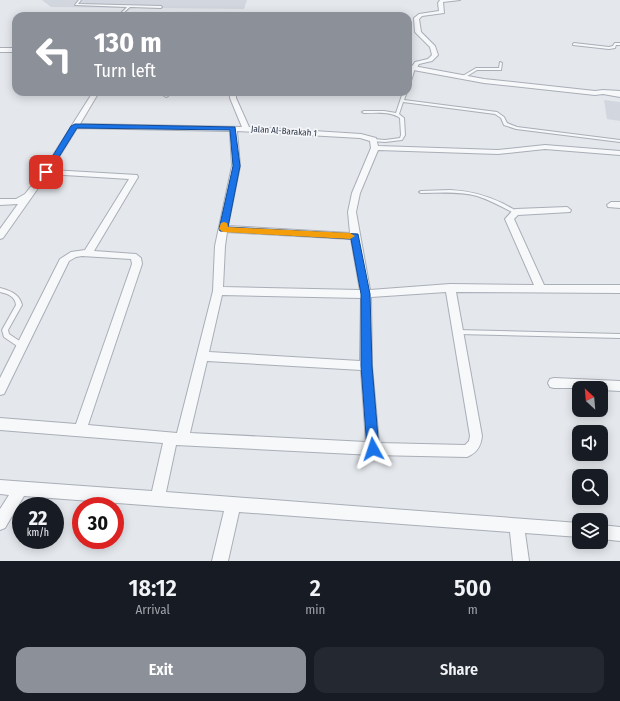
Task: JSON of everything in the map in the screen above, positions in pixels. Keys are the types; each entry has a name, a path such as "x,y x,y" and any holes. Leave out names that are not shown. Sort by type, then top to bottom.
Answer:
{"street":[{"path":"412,67 417,63 430,60 435,55 433,47 416,32 417,16 440,13 443,11 440,2 458,0"},
{"path":"0,50 12,50"},
{"path":"412,68 498,83 595,93 620,98"},
{"path":"595,93 603,92 620,94"},
{"path":"0,236 46,172 94,96"},
{"path":"233,96 246,129"},
{"name":"Jalan Al-Barakah 1","path":"75,126 233,128 361,136 374,144 498,152 545,147 620,153"},
{"path":"157,499 202,356 218,290 220,246 236,166 233,128"},
{"path":"373,449 366,366 366,294 352,212 374,144"},
{"path":"46,172 134,177 88,253"},
{"path":"0,202 18,201 26,198"},
{"path":"540,288 510,221 510,216 516,212 567,210"},
{"path":"223,229 355,236"},
{"path":"0,390 63,262 74,254 88,253 133,256 138,260 80,431"},
{"path":"218,290 366,294 450,288 620,289"},
{"path":"0,424 177,438 373,449 467,451 475,442 476,436 450,288"},
{"path":"202,356 366,366"},
{"path":"554,383 620,386"},
{"path":"0,488 572,530"},
{"path":"0,523 20,489"},
{"path":"220,561 233,505"},
{"path":"516,526 521,561"},
{"path":"608,533 620,534"}],"lane":[{"path":"80,0 76,5 161,7"},
{"path":"123,12 129,6"},
{"path":"574,44 610,48 614,47 615,44 620,44"},
{"path":"463,77 476,69 500,69 501,63"},
{"path":"397,114 404,96"},
{"path":"402,101 496,113 503,118 505,124 516,128 620,141"},
{"path":"364,112 397,114 402,118 403,135 400,138 374,144"},
{"path":"421,192 465,193 478,195 497,202 516,212"},
{"path":"0,290 16,296 18,300 19,305 5,330 6,335 22,346"},
{"path":"458,332 620,336"}],"shaded area":[{"path":"42,0 247,0 244,9 51,7"},
{"path":"604,100 620,102 620,121 607,119"}],"slow traffic":[{"path":"224,225 223,229 350,236"}],"route":[{"path":"46,172 75,126 233,128 236,166 223,229 355,236 366,294 366,366 373,449"}]}
